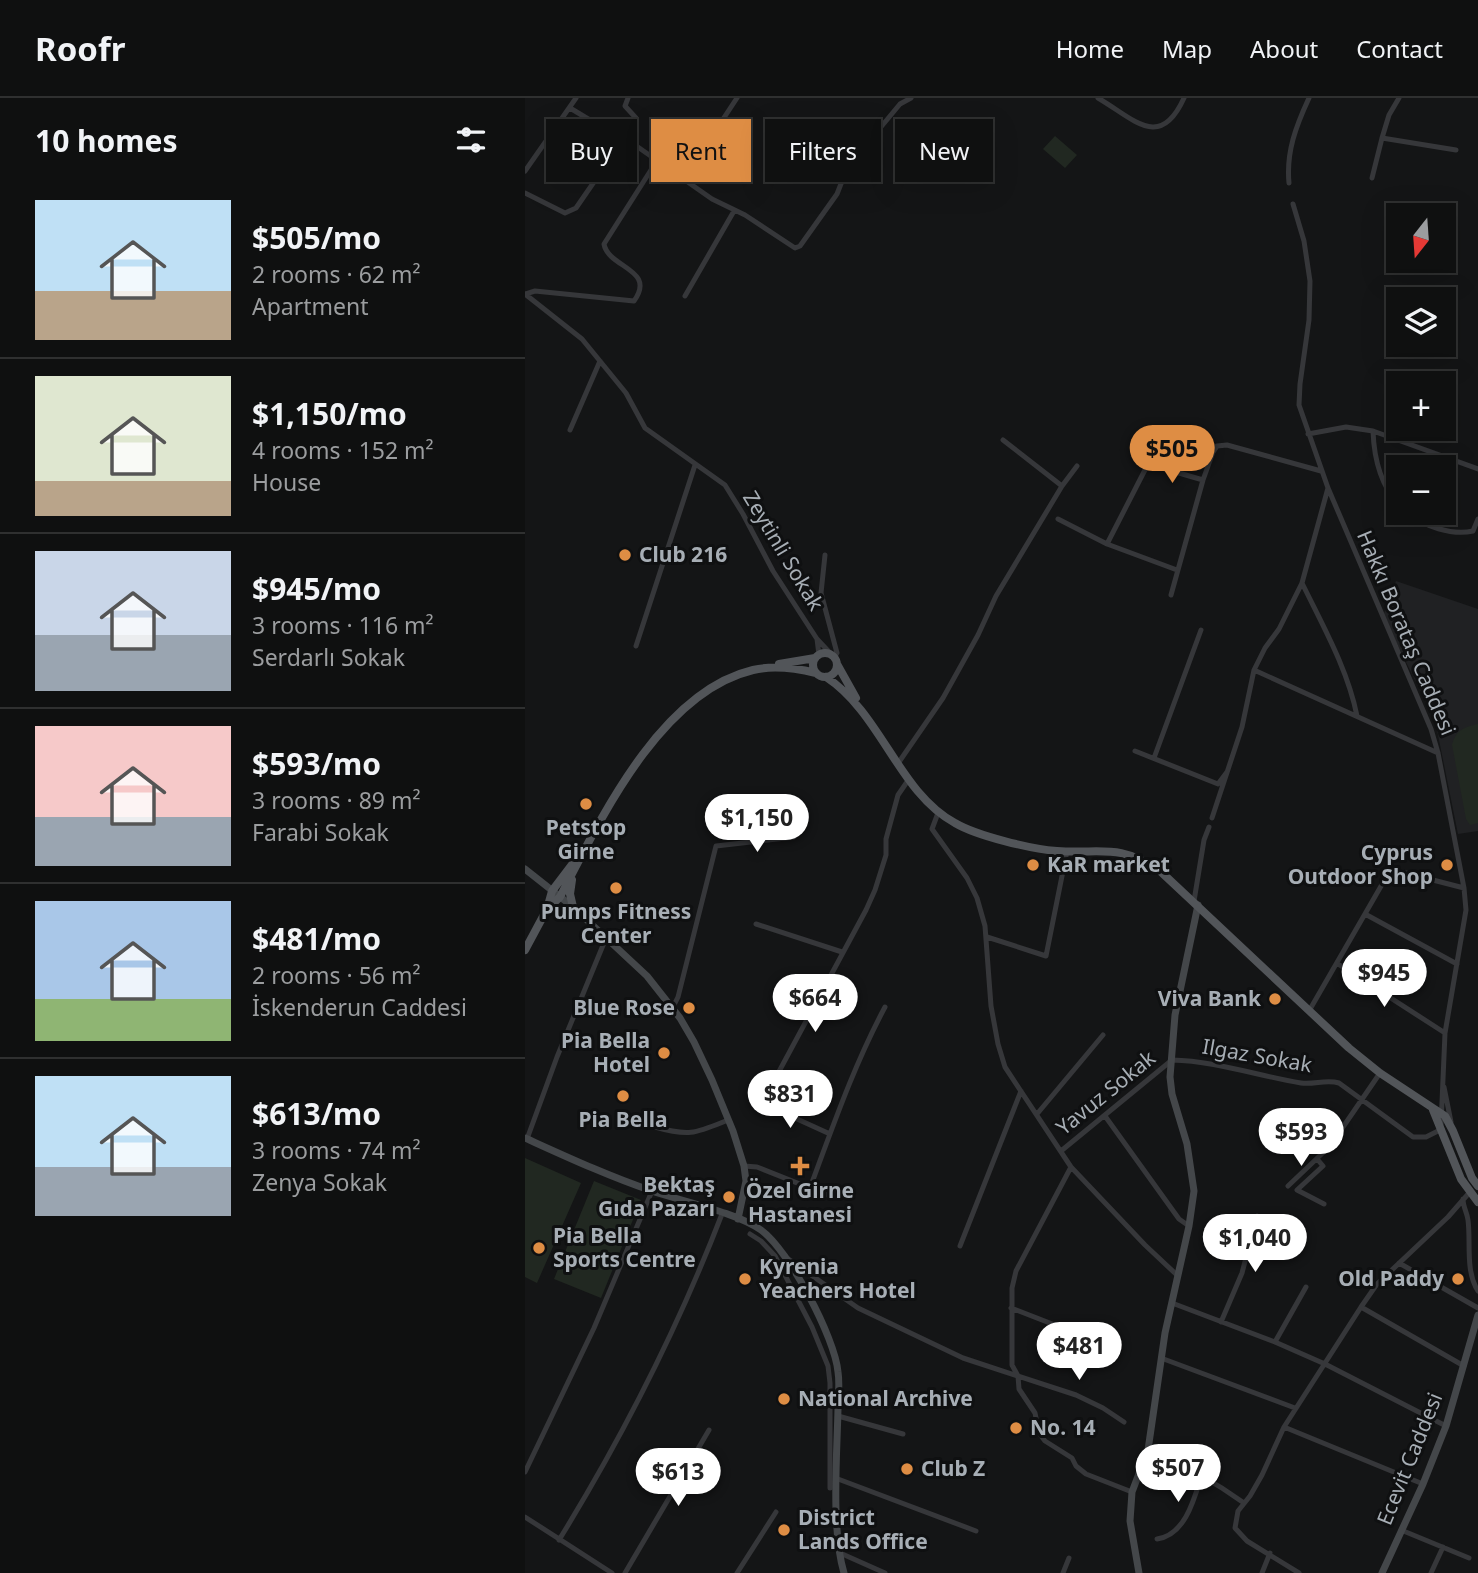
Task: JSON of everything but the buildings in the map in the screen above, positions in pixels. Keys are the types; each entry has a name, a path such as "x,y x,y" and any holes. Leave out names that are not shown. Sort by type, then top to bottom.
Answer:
{"main road":[{"path":"770,668 825,653 834,659 860,707"},
{"path":"816,673 813,667 817,656"},
{"path":"826,677 832,674 834,659"},
{"path":"547,909 560,897 621,783 649,744 694,700 722,682 753,670 786,667 816,673 840,686 860,707 909,779 938,813 958,825 1032,848 1119,851 1141,858 1159,870 1309,1011 1380,1073 1437,1112 1453,1131 1472,1178 1478,1186"},
{"path":"525,950 547,909 552,891 581,855"},
{"path":"573,907 570,894 575,867"},
{"path":"1437,1112 1466,1195 1478,1202"}],"street":[{"path":"525,171 576,98"},
{"path":"628,98 625,106 635,119"},
{"path":"723,119 737,98"},
{"path":"686,182 712,199 745,215 795,248 800,246 837,194 846,171 856,157 900,104 911,98"},
{"path":"1098,98 1148,127 1158,128 1168,124 1184,98"},
{"path":"1289,183 1290,149 1309,98"},
{"path":"1372,178 1389,114 1399,98"},
{"path":"570,108 589,119"},
{"path":"1382,138 1456,150"},
{"path":"525,294 535,291 634,301 640,291 640,281 606,252 604,244 651,170"},
{"path":"525,193 565,213 576,208 594,182"},
{"name":"Hakkı Borataş Caddesi","path":"1293,204 1304,241 1310,281 1310,320 1299,405 1321,471 1431,729 1438,752 1464,888 1466,910 1445,1033 1442,1081"},
{"path":"685,296 734,211"},
{"name":"Zeytinli Sokak","path":"525,294 582,339 626,393 645,428 725,485 769,564 817,639 834,659"},
{"path":"570,430 600,361"},
{"path":"1308,434 1346,427 1373,431 1478,469"},
{"path":"1373,431 1374,450 1386,487"},
{"path":"1003,440 1062,486"},
{"path":"1171,595 1203,480 1217,446 1227,445 1321,471"},
{"path":"1107,544 1148,464 1203,480"},
{"path":"636,646 695,465"},
{"path":"898,762 943,698 996,596 1062,486 1077,466"},
{"path":"1212,818 1231,767 1254,670 1302,583 1328,488"},
{"path":"1058,519 1107,544 1177,570"},
{"path":"1433,525 1462,533 1473,531 1478,519"},
{"path":"825,555 821,593 823,609 837,653 834,659"},
{"path":"1302,583 1332,644 1354,698 1357,716"},
{"path":"1154,758 1201,630"},
{"path":"817,639 817,656"},
{"path":"1254,670 1438,752"},
{"path":"1135,751 1217,784 1231,767"},
{"path":"830,1134 762,1102 842,952 849,944 875,890 886,855 886,839 898,795 909,779"},
{"path":"938,813 932,829 967,878 977,898 987,937 991,1006 1005,1067 1071,1167 1178,1276"},
{"path":"1139,1573 1130,1521 1132,1492 1148,1450 1161,1358 1194,1191 1187,1144 1172,1094 1171,1044 1196,903 1204,840 1209,827"},
{"path":"673,1007 678,997 716,846 794,836"},
{"path":"987,937 1046,956 1067,851"},
{"path":"525,869 573,907 647,976 673,1007 694,1042 728,1120 744,1166 746,1181 738,1219"},
{"path":"1309,1011 1338,964 1382,881 1394,870 1464,888"},
{"path":"1365,914 1457,964"},
{"path":"756,924 842,952"},
{"path":"606,938 526,1138 583,1165 738,1219 759,1228 776,1242 827,1333 838,1371 840,1553 844,1573"},
{"path":"1338,964 1445,1033"},
{"path":"810,1188 865,1045 885,1007"},
{"path":"1037,1114 1103,1035"},
{"name":"Ilgaz Sokak","path":"1172,1060 1209,1063 1303,1084 1331,1081 1339,1083 1413,1137 1426,1137 1441,1127"},
{"name":"Yavuz Sokak","path":"1061,1151 1172,1060"},
{"path":"1288,1186 1318,1160 1380,1073"},
{"path":"1437,1112 1442,1081"},
{"path":"1442,1081 1453,1131"},
{"path":"960,1246 1021,1091"},
{"path":"1105,1116 1179,1219 1189,1226"},
{"path":"655,1127 681,1135 698,1133 728,1120"},
{"path":"1318,1160 1323,1166 1297,1189 1324,1204"},
{"path":"744,1166 757,1167 830,1196"},
{"path":"1071,1167 1022,1256 1012,1288 1012,1364 1018,1376 1019,1389 1035,1413 1039,1433 1045,1441 1072,1458 1076,1466 1086,1474 1132,1492"},
{"path":"525,1472 594,1328 652,1191"},
{"path":"1299,1573 1247,1541 1235,1528 1238,1511 1262,1475 1295,1408 1377,1284 1448,1217 1466,1195"},
{"path":"1466,1195 1463,1206 1468,1220 1471,1272 1478,1291"},
{"path":"559,1539 598,1476 651,1378 722,1214"},
{"path":"1221,1322 1245,1263 1257,1216"},
{"path":"750,1234 775,1256 812,1327 828,1366 830,1488"},
{"path":"787,1258 857,1308 964,1358 1076,1395 1125,1422"},
{"path":"1399,1263 1478,1308"},
{"path":"1275,1342 1306,1287"},
{"path":"1172,1303 1325,1364 1446,1426"},
{"path":"1361,1307 1464,1366"},
{"path":"1011,1308 1114,1348"},
{"name":"Ecevit Caddesi","path":"1382,1573 1446,1426 1478,1315"},
{"path":"1161,1358 1295,1408"},
{"path":"838,1416 903,1434"},
{"path":"1284,1427 1423,1484"},
{"path":"625,1573 709,1430"},
{"path":"1148,1450 1172,1460 1244,1503"},
{"path":"1157,1539 1172,1534 1192,1507 1201,1477"},
{"path":"838,1479 976,1531"},
{"path":"737,1573 776,1512"},
{"path":"525,1517 612,1573"},
{"path":"1401,1530 1469,1558"},
{"path":"1431,1573 1443,1547"},
{"path":"840,1553 885,1573"},
{"path":"1262,1573 1270,1553"},
{"path":"1063,1573 1069,1558"}],"shaded area":[{"path":"1055,136 1077,155 1065,168 1043,149"},
{"path":"1396,581 1478,609 1478,831 1458,834 1435,720 1383,616"},
{"path":"1478,724 1478,823 1470,825 1466,819 1452,745 1461,730"},
{"name":"Pia Bella Sports Centre","path":"525,1158 581,1183 537,1283 525,1277"},
{"path":"594,1181 641,1200 601,1298 554,1279"}],"place":[{"name":"Club 216","path":"625,555"},
{"name":"Petstop Girne","path":"586,804"},
{"name":"KaR market","path":"1033,865"},
{"name":"Cyprus Outdoor Shop","path":"1447,865"},
{"name":"Pumps Fitness Center","path":"616,888"},
{"name":"Viva Bank","path":"1275,999"},
{"name":"Blue Rose","path":"689,1008"},
{"name":"Pia Bella Hotel","path":"664,1053"},
{"name":"Pia Bella","path":"623,1096"},
{"name":"Özel Girne Hastanesi","path":"800,1166"},
{"name":"Bektaş Gıda Pazarı","path":"729,1197"},
{"name":"Pia Bella Sports Centre","path":"539,1248"},
{"name":"Kyrenia Yeachers Hotel","path":"745,1279"},
{"name":"Old Paddy","path":"1458,1279"},
{"name":"National Archive","path":"784,1399"},
{"name":"No. 14","path":"1016,1428"},
{"name":"Club Z","path":"907,1469"},
{"name":"District Lands Office","path":"784,1530"}]}
